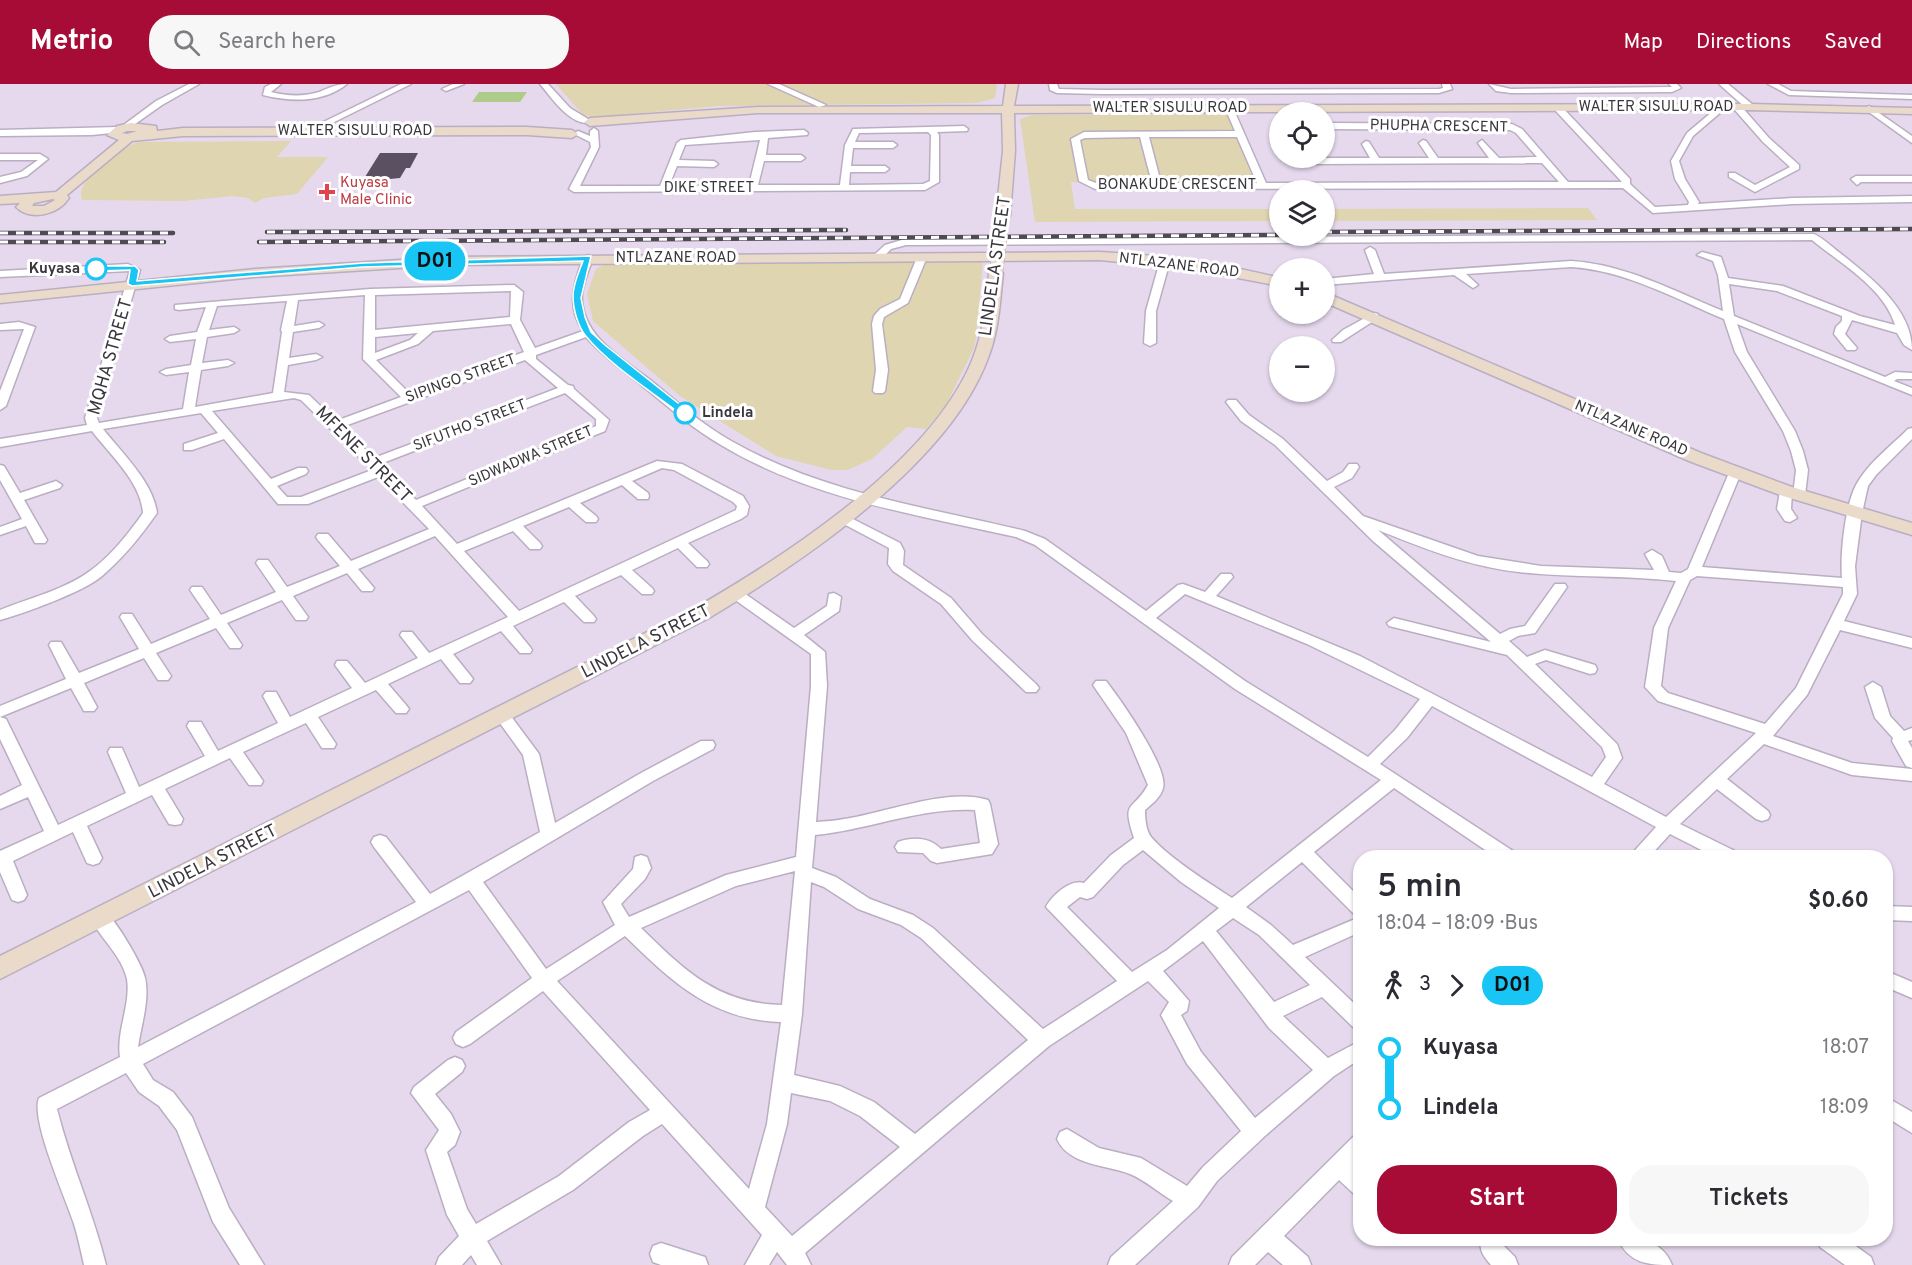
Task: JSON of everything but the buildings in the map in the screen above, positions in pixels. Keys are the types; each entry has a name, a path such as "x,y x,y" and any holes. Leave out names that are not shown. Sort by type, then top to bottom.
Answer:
{"street":[{"path":"0,200 54,195 128,132 151,109 195,84"},
{"path":"278,84 268,89 266,93 301,99 318,97 343,84"},
{"path":"307,132 407,84"},
{"path":"446,89 460,84"},
{"path":"544,84 567,111 592,129"},
{"path":"772,84 822,105"},
{"path":"1053,84 1053,88 1057,91 1102,88 1300,88 1440,92 1448,89 1446,84"},
{"path":"1493,84 1498,89 1511,92 1672,90 1677,88 1673,84"},
{"path":"1723,84 1750,106"},
{"path":"1772,84 1789,93 1912,96"},
{"path":"1881,84 1898,96"},
{"path":"971,109 991,105 1011,88"},
{"name":"LINDELA STREET","path":"0,968 502,715 736,594 843,518 900,469 927,442 953,409 972,378 990,329 1009,151 1008,109 1011,88"},
{"name":"WALTER SISULU ROAD","path":"128,132 592,129 644,118 758,110 1750,106 1912,111"},
{"path":"1557,107 1627,181 1625,185 1653,210 1792,201 1912,199"},
{"path":"1691,209 1694,202 1680,179 1675,161 1690,135 1717,112 1712,107"},
{"path":"1732,175 1755,189 1796,167 1766,140 1737,107"},
{"path":"1229,108 1263,186"},
{"path":"1869,108 1912,140"},
{"path":"0,133 128,132 141,123 151,109"},
{"path":"567,111 572,129"},
{"name":"PHUPHA CRESCENT","path":"1335,126 1503,126 1519,131 1565,184"},
{"name":"DIKE STREET","path":"592,129 595,147 574,189 919,188 934,182 935,135 931,130"},
{"path":"844,188 849,145 856,131 964,129"},
{"path":"664,188 681,143 755,135 804,133"},
{"name":"BONAKUDE CRESCENT","path":"1240,134 1084,135 1075,139 1084,181 1095,186 1263,186 1318,170 1565,184 1625,185"},
{"path":"753,188 765,141 755,135"},
{"path":"1144,135 1157,186"},
{"path":"1482,142 1496,160"},
{"path":"1423,143 1435,160"},
{"path":"1366,144 1376,161"},
{"path":"849,145 893,146"},
{"path":"0,157 40,157 44,159 26,175 15,179 0,180"},
{"path":"760,158 801,158"},
{"path":"1318,170 1376,161 1544,160"},
{"path":"673,163 714,164"},
{"path":"846,169 885,169"},
{"path":"1857,182 1856,179 1912,179"},
{"path":"0,206 38,210 55,206 63,201 54,195"},
{"path":"26,209 23,205 35,198"},
{"path":"878,257 888,247 905,242 1814,237 1862,276 1895,311 1900,330 1912,347"},
{"path":"1370,250 1380,277"},
{"path":"1702,255 1717,259 1729,317 1741,352 1772,406 1790,431 1802,470 1784,509 1790,519"},
{"name":"NTLAZANE ROAD","path":"0,299 132,284 374,264 588,258 1100,256 1165,261 1269,280"},
{"path":"879,391 882,370 877,324 879,316 884,310 904,301 922,257"},
{"path":"588,258 578,286 577,298 581,317 588,333 665,398 736,449 778,468 866,498 1020,534 1040,542 1240,685 1393,780 1498,850"},
{"path":"1150,343 1151,311 1165,261"},
{"path":"1444,262 1453,272 1473,285"},
{"path":"1335,281 1589,265 1628,276 1912,392"},
{"path":"0,274 119,267 134,269 132,284"},
{"path":"1723,280 1779,288 1847,315 1900,330"},
{"name":"MQHA STREET","path":"0,615 75,586 96,574 136,533 150,513 149,502 140,485 94,426 91,418 132,284"},
{"name":"SIDWADWA STREET","path":"179,307 370,292 514,288 518,292 515,320 531,360 568,388 603,420 601,428 414,506"},
{"path":"370,292 369,359 408,398"},
{"path":"278,396 286,330 293,297"},
{"name":"NTLAZANE ROAD","path":"1335,300 1653,440 1735,473 1912,530"},
{"path":"188,411 202,334 212,304"},
{"path":"1847,315 1848,322 1841,327 1839,334 1851,348"},
{"path":"1337,340 1374,316"},
{"path":"370,334 515,320"},
{"path":"0,327 19,325 30,327 1,399"},
{"path":"286,330 319,325"},
{"path":"369,359 414,342 430,328"},
{"path":"170,339 234,330"},
{"name":"SIPINGO STREET","path":"334,425 588,333"},
{"path":"283,362 316,357"},
{"path":"166,372 228,363"},
{"path":"1886,381 1895,375 1912,376"},
{"name":"SIFUTHO STREET","path":"204,409 278,499 296,503 568,388"},
{"name":"MFENE STREET","path":"0,443 278,396 305,397 455,550 510,621 525,651"},
{"path":"1232,402 1245,418 1279,442 1355,517 1525,663 1612,747 1614,758 1595,785"},
{"path":"1645,850 1667,826 1765,734 1802,691 1850,594 1848,566 1855,513 1862,486 1912,432"},
{"path":"188,447 225,435"},
{"path":"18,895 2,859 736,516 742,512 743,506 738,499 678,466 669,464 652,466 455,550"},
{"path":"1325,487 1348,475 1353,467"},
{"path":"0,469 40,540"},
{"path":"267,485 302,471"},
{"path":"1735,473 1689,575 1661,628 1653,687 1663,697 1765,734 1801,753 1852,769 1912,775"},
{"path":"622,479 643,496"},
{"path":"16,499 56,484"},
{"path":"570,501 591,519"},
{"path":"1355,517 1437,549 1492,564 1553,571 1849,583"},
{"path":"843,518 894,546 897,549 895,564 898,568 946,601 977,637 1031,688"},
{"path":"0,531 28,521"},
{"path":"514,524 535,546"},
{"path":"0,712 436,531"},
{"path":"323,537 367,588"},
{"path":"679,542 702,564"},
{"path":"1652,554 1657,559 1663,575"},
{"path":"263,563 286,592 301,617"},
{"path":"623,569 647,591"},
{"path":"1207,598 1227,577"},
{"path":"1504,645 1518,631 1530,630 1560,587"},
{"path":"1147,618 1183,588 1353,659 1716,850"},
{"path":"197,590 235,645"},
{"path":"736,594 818,652 819,686 792,1014 777,1124 754,1210"},
{"path":"566,595 589,620"},
{"path":"793,635 834,608 834,597"},
{"path":"128,617 163,676"},
{"path":"1394,623 1504,645"},
{"path":"1836,624 1912,643"},
{"path":"407,635 427,660"},
{"path":"56,645 88,707"},
{"path":"443,652 465,679"},
{"path":"1525,663 1545,655 1590,669"},
{"path":"342,665 362,690"},
{"path":"378,683 401,709"},
{"path":"1101,685 1126,717 1156,785 1154,791 1137,808 1137,822 1143,840 1187,877 1234,907 1292,954 1353,1015"},
{"path":"1872,687 1884,718 1906,735 1900,741 1912,762"},
{"path":"271,696 287,725"},
{"path":"1369,766 1401,734 1430,699"},
{"path":"309,715 328,744"},
{"path":"502,715 531,754 549,833"},
{"path":"0,723 6,748 32,788 54,834"},
{"path":"195,726 215,759"},
{"path":"95,1265 85,1225 56,1146 46,1105 428,904 523,851 549,833 646,776 707,745"},
{"path":"234,750 255,780"},
{"path":"116,752 135,796"},
{"path":"471,880 544,980 776,1233 795,1258 915,1146 1042,1040 1173,955 1304,854 1393,780"},
{"path":"1716,780 1762,815"},
{"path":"155,787 175,819"},
{"path":"0,803 32,788"},
{"path":"806,829 843,826 927,807 960,803 982,804 989,844 986,849 937,856 927,846 904,847"},
{"path":"78,823 93,858"},
{"path":"1130,982 1055,907 1078,888 1086,893 1117,860 1143,840"},
{"path":"381,842 428,904"},
{"path":"1304,854 1353,902"},
{"path":"641,862 642,868 639,874 612,902 612,906 627,926 669,968 711,997 754,1012 792,1014"},
{"path":"463,1038 544,980 627,926 732,880 803,867 864,904 907,920 927,933 1042,1040"},
{"path":"1893,913 1912,914"},
{"path":"100,919 119,944 136,978 135,1006 128,1047 130,1062 146,1086 166,1099 185,1124 221,1215 253,1265"},
{"path":"1292,954 1353,927"},
{"path":"1205,930 1276,1022 1328,1070"},
{"path":"1150,970 1180,1001 1180,1005 1173,1010 1171,1015 1194,1058 1254,1132"},
{"path":"1893,982 1912,990"},
{"path":"1271,1013 1323,987"},
{"path":"1119,1265 1190,1200 1210,1174 1254,1132 1328,1070 1353,1054"},
{"path":"455,1066 422,1093 450,1131 449,1136 436,1150 458,1215 490,1265"},
{"path":"783,1082 832,1092 867,1109 915,1146"},
{"path":"1893,1111 1912,1124"},
{"path":"447,1265 472,1238 566,1183 636,1129 665,1112"},
{"path":"1067,1138 1095,1157 1134,1165 1190,1200"},
{"path":"1240,1265 1353,1151"},
{"path":"1339,1166 1353,1179"},
{"path":"758,1264 776,1233"},
{"path":"1268,1236 1300,1265"},
{"path":"1490,1246 1507,1265"},
{"path":"1638,1246 1661,1265"},
{"path":"1837,1246 1863,1265"},
{"path":"662,1254 697,1265"}],"green space":[{"path":"479,92 527,92 520,102 472,102"}],"sand":[{"path":"556,84 997,84 995,98 977,103 719,106 597,117 583,115"},
{"path":"1227,114 1255,182 1071,182 1075,209 1269,209 1269,221 1035,222 1020,119 1032,115"},
{"path":"291,141 277,157 328,157 297,194 264,198 255,203 248,198 232,196 183,201 82,200 81,193 84,184 118,153 139,142"},
{"path":"1588,208 1597,220 1335,221 1335,209"},
{"path":"983,261 975,346 946,405 926,429 907,427 872,459 848,470 831,470 776,456 680,396 593,321 587,294 596,269 607,263"}],"railway":[{"path":"1335,232 1912,229"},
{"path":"267,232 846,230"},
{"path":"0,233 173,233"},
{"path":"259,242 1269,235"},
{"path":"0,242 164,242"}],"bus line":[{"name":"D01","path":"96,269 132,268 135,270 132,284 239,273 427,261 588,258 578,286 577,298 578,308 588,333 602,347 685,413"}],"place":[{"name":"Kuyasa Male Clinic","path":"327,192"},
{"name":"Kuyasa","path":"96,269"},
{"name":"Lindela","path":"685,413"}]}
